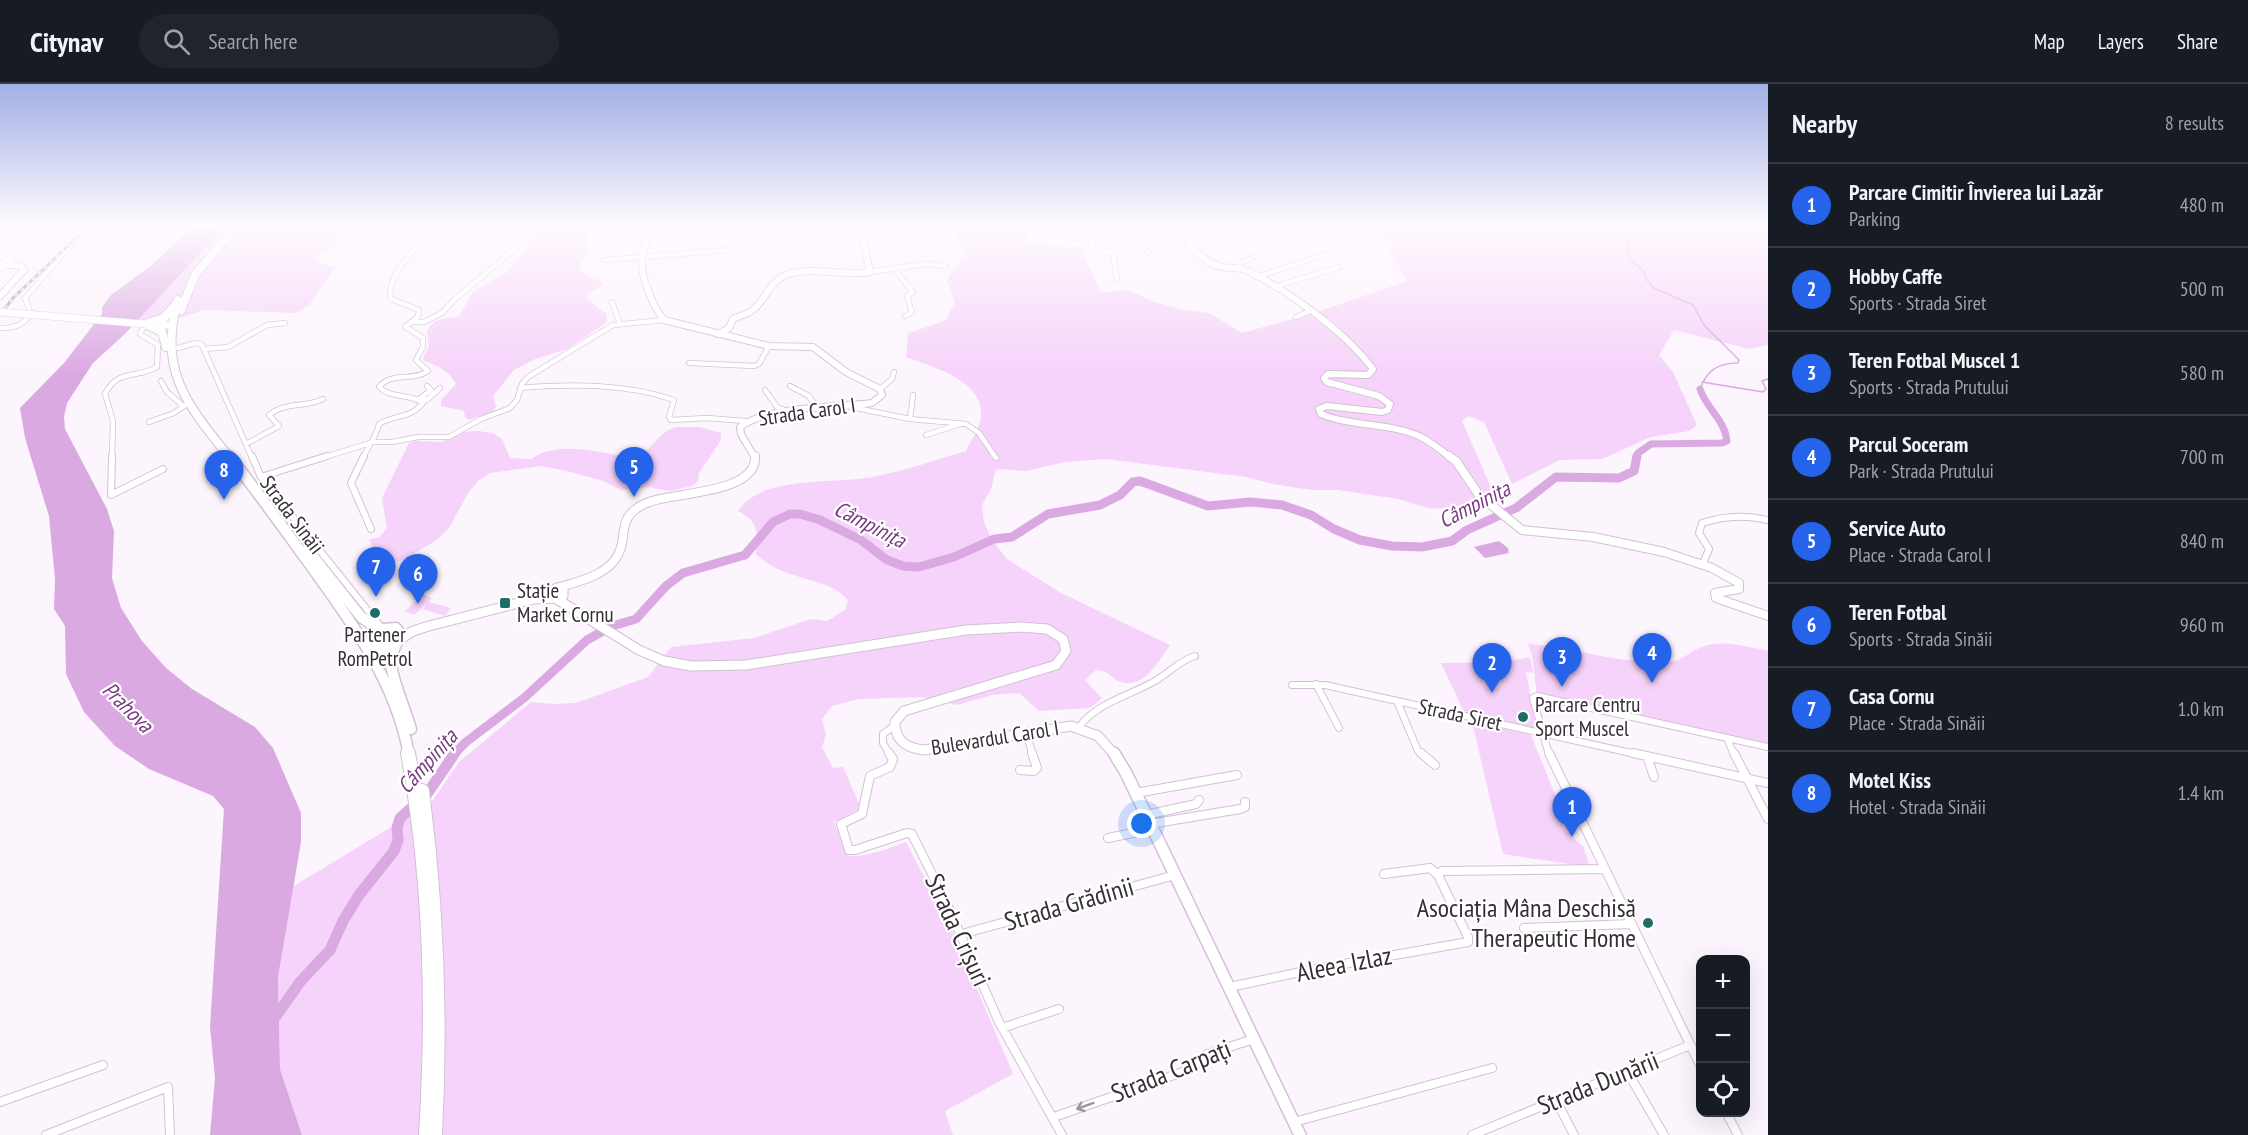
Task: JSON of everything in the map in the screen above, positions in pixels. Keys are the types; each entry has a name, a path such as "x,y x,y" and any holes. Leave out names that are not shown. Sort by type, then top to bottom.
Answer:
{"highway":[{"path":"145,324 167,316 192,275"},
{"path":"196,275 190,284 175,323 179,368 183,381 210,421 361,617 381,634 383,649 396,643"},
{"path":"173,368 170,346 178,300"},
{"path":"145,324 158,329 164,335 167,356 186,404 324,584 373,657 402,721"},
{"path":"324,584 381,634 417,783"},
{"path":"381,634 400,633 391,664 409,718 434,902 439,1010 435,1135"},
{"path":"424,832 430,1013 426,1135"}],"main road":[{"path":"646,275 660,315 664,320"},
{"path":"0,312 160,326 175,323"},
{"name":"Strada Carol I","path":"664,320 718,334"},
{"path":"1488,504 1506,520"},
{"path":"396,643 412,631 558,594 625,642 664,661 683,665 711,667 746,665 982,628 1040,628 1053,632 1065,643 1066,651 1063,658 1051,668 909,709 899,714 894,726"},
{"path":"381,634 429,626"},
{"name":"Bulevardul Carol I","path":"894,726 897,737 904,745 924,750 1065,726 1078,727 1095,733 1110,746 1136,793 1300,1135"}],"street":[{"path":"0,296 19,275"},
{"path":"0,327 19,326 29,318 31,314 25,298 45,275"},
{"path":"395,275 390,284 389,295 391,299 413,306 418,310 418,317 406,328 421,335 424,341 416,361 426,369 427,373 421,376 387,379 379,387 385,393 420,400 428,399 440,388"},
{"path":"411,322 423,322 449,308 455,299 484,275"},
{"path":"718,334 730,327 733,320 754,309 769,287 784,275"},
{"path":"828,275 845,275"},
{"path":"897,275 911,286 913,292 907,296 912,312 905,316"},
{"path":"1116,275 1117,280"},
{"path":"1253,275 1310,311 1365,359 1373,369 1368,375 1328,374 1324,378 1325,381 1331,385 1379,396 1390,404 1388,410 1382,411 1327,406 1319,410 1321,414 1333,419 1396,429 1421,437 1456,461 1474,489 1488,504"},
{"path":"1257,277 1263,275"},
{"path":"1274,287 1313,275"},
{"path":"612,302 620,324"},
{"path":"1296,317 1310,311"},
{"path":"261,477 371,443 418,437 449,437 481,419 507,410 517,400 524,381 541,368 609,327 664,320"},
{"path":"178,348 196,343 201,344 204,349 216,346 227,347 265,326 285,323"},
{"path":"145,324 140,334 158,345 157,367 117,377 111,382 105,394 113,421 111,495 163,469"},
{"path":"730,327 745,341"},
{"path":"0,333 8,328"},
{"name":"Strada Carol I","path":"558,594 575,581 603,570 616,560 620,550 624,522 639,507 662,497 730,485 746,477 756,459 755,452 741,434 740,427 746,421 877,401 882,395 880,389 846,372 813,347 769,346 718,334"},
{"path":"689,363 754,366 759,364 769,346"},
{"name":"Strada Sinăii","path":"204,349 261,477 381,634"},
{"path":"880,389 894,376 894,372"},
{"path":"149,423 174,413 186,404 167,392 160,381"},
{"path":"520,388 570,384 654,393 674,400 669,417 671,420 707,418 746,421"},
{"path":"420,400 431,390 427,386"},
{"path":"790,386 809,396 817,409"},
{"path":"765,390 777,408 787,413"},
{"path":"910,419 913,395"},
{"path":"246,444 279,426 269,415 272,412 295,403 317,402 323,399"},
{"path":"371,529 351,483 371,443 376,438 381,422 415,413 422,406 420,400"},
{"path":"845,406 910,419 963,423 977,430 996,458"},
{"path":"926,435 963,423"},
{"path":"1703,564 1709,549 1699,533 1702,523 1714,519 1733,519 1748,515 1768,520"},
{"path":"1506,520 1527,532 1593,537 1703,564 1731,577 1740,586 1734,590 1714,593 1716,598 1768,616"},
{"path":"1078,727 1085,718 1150,684 1188,658 1195,656"},
{"path":"1316,684 1339,728"},
{"name":"Strada Siret","path":"1292,685 1316,684 1768,783"},
{"path":"1700,1063 1546,748 1534,696 1768,747"},
{"path":"1397,701 1418,751 1435,765"},
{"name":"Strada Crișuri","path":"894,726 887,730 882,739 893,759 892,763 888,769 870,776 867,782 865,809 862,814 841,824 847,848 855,850 908,833 912,834 962,934 1002,1028 1054,1117 1062,1135"},
{"path":"1020,770 1034,771 1037,768 1026,733"},
{"path":"1727,738 1745,778 1768,819"},
{"path":"1647,756 1654,777"},
{"path":"1136,793 1238,775"},
{"path":"1108,838 1196,804 1198,800"},
{"path":"1150,823 1240,809 1245,807 1245,802"},
{"path":"1384,874 1430,868 1438,875 1442,871 1604,869"},
{"name":"Strada Grădinii","path":"962,934 1175,874"},
{"name":"Aleea Izlaz","path":"1230,987 1310,970 1468,942 1468,937 1438,875"},
{"path":"1524,928 1630,924"},
{"path":"1002,1028 1059,1010"},
{"name":"Strada Carpați","path":"1054,1117 1191,1069 1207,1054 1255,1039"},
{"name":"Strada Dunării","path":"1473,1135 1690,1045"},
{"path":"0,1102 103,1065"},
{"path":"1294,1122 1492,1068"},
{"path":"1627,1071 1664,1135"},
{"path":"46,1135 168,1087 170,1135"},
{"path":"1556,1100 1574,1135"},
{"path":"1728,1117 1738,1135"}],"shaded area":[{"path":"179,275 329,275 310,304 297,313 204,310 181,318 137,320"},
{"path":"502,275 587,275 601,281 602,285 589,293 587,298 607,315 606,323 567,349 535,359 514,370 493,396 496,406 493,412 469,420 465,417 464,411 441,406 441,400 456,384 446,372 424,361 423,358 429,346 427,332 433,323 459,316 473,292"},
{"path":"950,275 1093,275 1101,292 1129,290 1152,301 1183,310 1209,313 1242,333 1317,312 1407,281 1404,275 1768,275 1768,345 1749,349 1674,330 1659,355 1673,372 1697,425 1689,431 1651,437 1602,459 1560,460 1512,484 1484,422 1468,416 1462,421 1493,492 1453,509 1428,508 1398,499 1338,490 1311,490 1246,477 1106,459 1065,462 1026,471 996,469 991,489 982,505 984,522 992,540 1007,559 1061,593 1170,645 1150,672 1137,682 1121,682 1105,672 1096,670 1085,680 1102,698 1090,708 1039,711 1019,693 992,695 957,705 922,697 859,699 832,706 822,719 826,735 822,747 833,768 843,767 861,808 834,822 848,856 870,854 906,842 953,932 1013,1074 945,1111 953,1135 302,1135 280,1069 278,977 292,887 431,803 459,762 531,702 576,703 648,677 671,647 754,638 811,619 827,621 845,610 848,601 841,593 831,587 779,570 756,554 756,528 745,515 738,511 749,499 764,491 782,486 877,476 966,451 980,422 981,408 976,396 957,378 906,357 908,333 945,321 955,302 947,280"},
{"path":"676,427 700,427 721,433 721,440 699,473 698,481 692,486 670,491 649,487 621,490 603,481 541,466 490,473 478,481 468,493 449,528 437,540 401,561 381,565 369,540 379,537 387,528 382,498 409,443 415,441 442,442 461,432 478,431 493,433 502,439 510,458 531,459 542,453 568,449 635,458 646,451 663,434"},
{"path":"423,594 432,598 429,602 451,608 445,616 423,609 427,603 414,615 405,611"},
{"path":"1719,643 1768,650 1768,746 1537,696 1532,656 1528,644 1652,662 1675,661 1700,647"},
{"path":"1530,657 1533,673 1526,672 1537,729 1464,712 1441,663 1504,662"},
{"path":"1472,722 1531,735 1572,837 1583,846 1590,867 1503,854"}],"water":[{"name":"Prahova","path":"138,275 180,275 126,333 93,363 67,403 64,417 65,429 107,509 114,531 112,578 121,608 142,641 166,668 192,689 255,727 273,748 301,813 301,842 278,977 280,1069 302,1135 210,1135 215,1078 210,1027 224,809 213,796 149,769 115,746 84,712 66,674 65,626 54,609 55,579 49,516 25,438 20,408 64,363 102,314 102,307 111,295"},
{"path":"1499,541 1508,548 1509,553 1485,558 1474,547"}],"waterway":[{"path":"1645,275 1654,288 1693,305 1704,325 1739,360 1738,363 1725,364 1714,369 1703,382"},
{"path":"1703,382 1763,392 1766,389 1762,381 1768,379"},
{"name":"Câmpinița","path":"1700,389 1703,382"},
{"name":"Câmpinița","path":"1637,458 1638,453 1651,444 1722,443 1727,441 1723,427 1700,389"},
{"name":"Câmpinița","path":"455,753 524,698 587,640 612,626 636,619 666,586 683,573 745,555 773,522 790,514 800,514 820,520 861,540 887,560 903,566 919,567 954,557 994,539 1012,537 1048,514 1100,505 1120,495 1133,482 1140,481 1208,506 1250,502 1282,505 1311,515 1334,529 1360,540 1392,546 1422,547 1452,541 1467,530 1516,508 1556,477 1619,478 1634,471 1637,456"},
{"name":"Câmpinița","path":"274,1019 300,982 330,950 343,921 359,895 394,851 398,840 397,828 400,818 427,794 455,753"}],"railway":[{"path":"0,315 13,298 37,275"}],"place":[{"name":"Service Auto","path":"634,497"},
{"name":"Motel Kiss","path":"224,500"},
{"name":"Casa Cornu","path":"376,597"},
{"name":"Stație Market Cornu","path":"505,603"},
{"name":"Teren Fotbal","path":"418,604"},
{"name":"Partener RomPetrol","path":"375,613"},
{"name":"Parcul Soceram","path":"1652,683"},
{"name":"Teren Fotbal Muscel 1","path":"1562,687"},
{"name":"Hobby Caffe","path":"1492,693"},
{"name":"Parcare Centru Sport Muscel","path":"1523,717"},
{"name":"Parcare Cimitir Învierea lui Lazăr","path":"1572,837"},
{"name":"Asociația Mâna Deschisă Therapeutic Home","path":"1648,923"}]}
